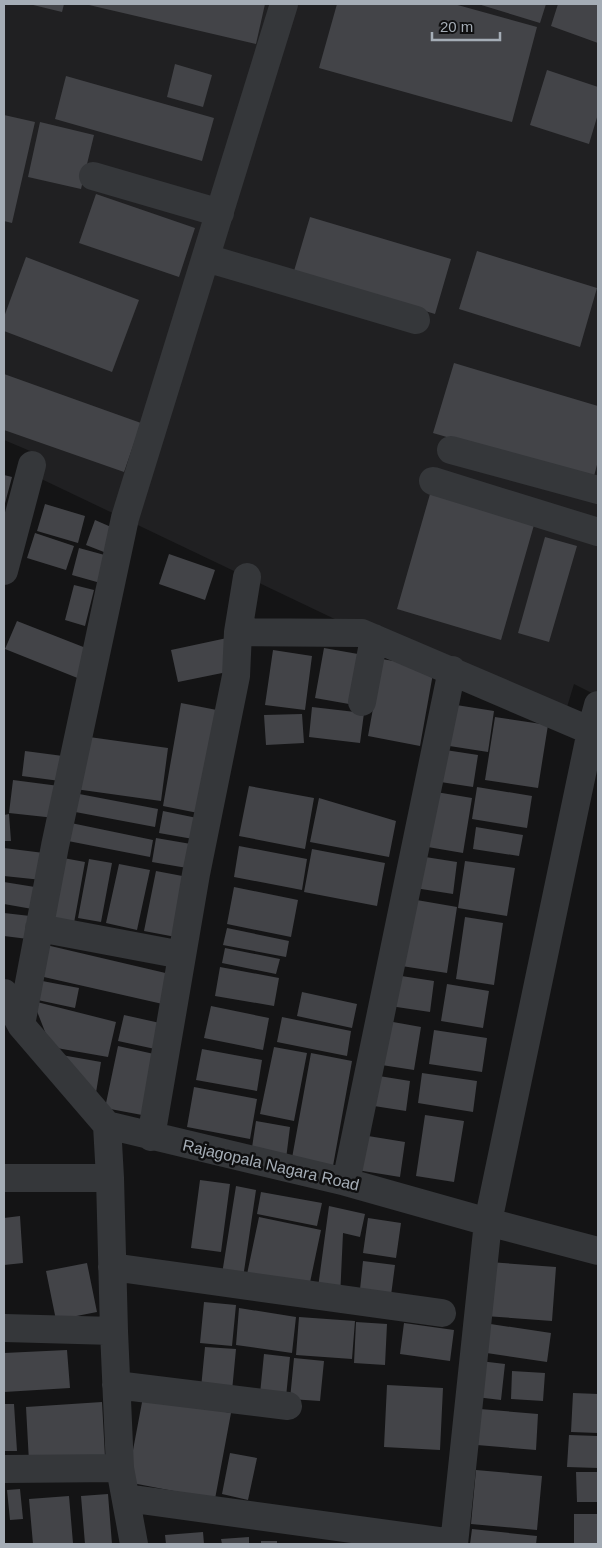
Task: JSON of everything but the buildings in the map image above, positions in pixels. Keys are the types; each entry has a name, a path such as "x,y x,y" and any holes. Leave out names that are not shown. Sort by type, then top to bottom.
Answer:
{"street":[{"path":"21,1025 59,826 125,518 284,4"},
{"path":"92,176 220,214"},
{"path":"206,258 416,320"},
{"path":"450,450 598,490"},
{"path":"4,570 32,465"},
{"path":"433,482 598,532"},
{"path":"151,1137 196,874 236,676 238,632 247,577"},
{"path":"238,632 362,633 595,732"},
{"path":"362,702 374,638"},
{"path":"346,1182 452,670"},
{"path":"126,1498 454,1544 488,1222 595,732 598,705"},
{"path":"40,928 182,955"},
{"path":"4,993 21,1025 106,1125 110,1178 120,1468 134,1544"},
{"name":"Rajagopala Nagara Road","path":"106,1125 346,1182 598,1251"},
{"path":"4,1178 110,1178"},
{"path":"112,1267 442,1313"},
{"path":"4,1328 114,1331"},
{"path":"116,1385 288,1406"},
{"path":"4,1469 120,1468"}],"shaded area":[{"path":"4,4 598,4 598,696 574,684 561,727 35,476 42,456 4,440"}]}
